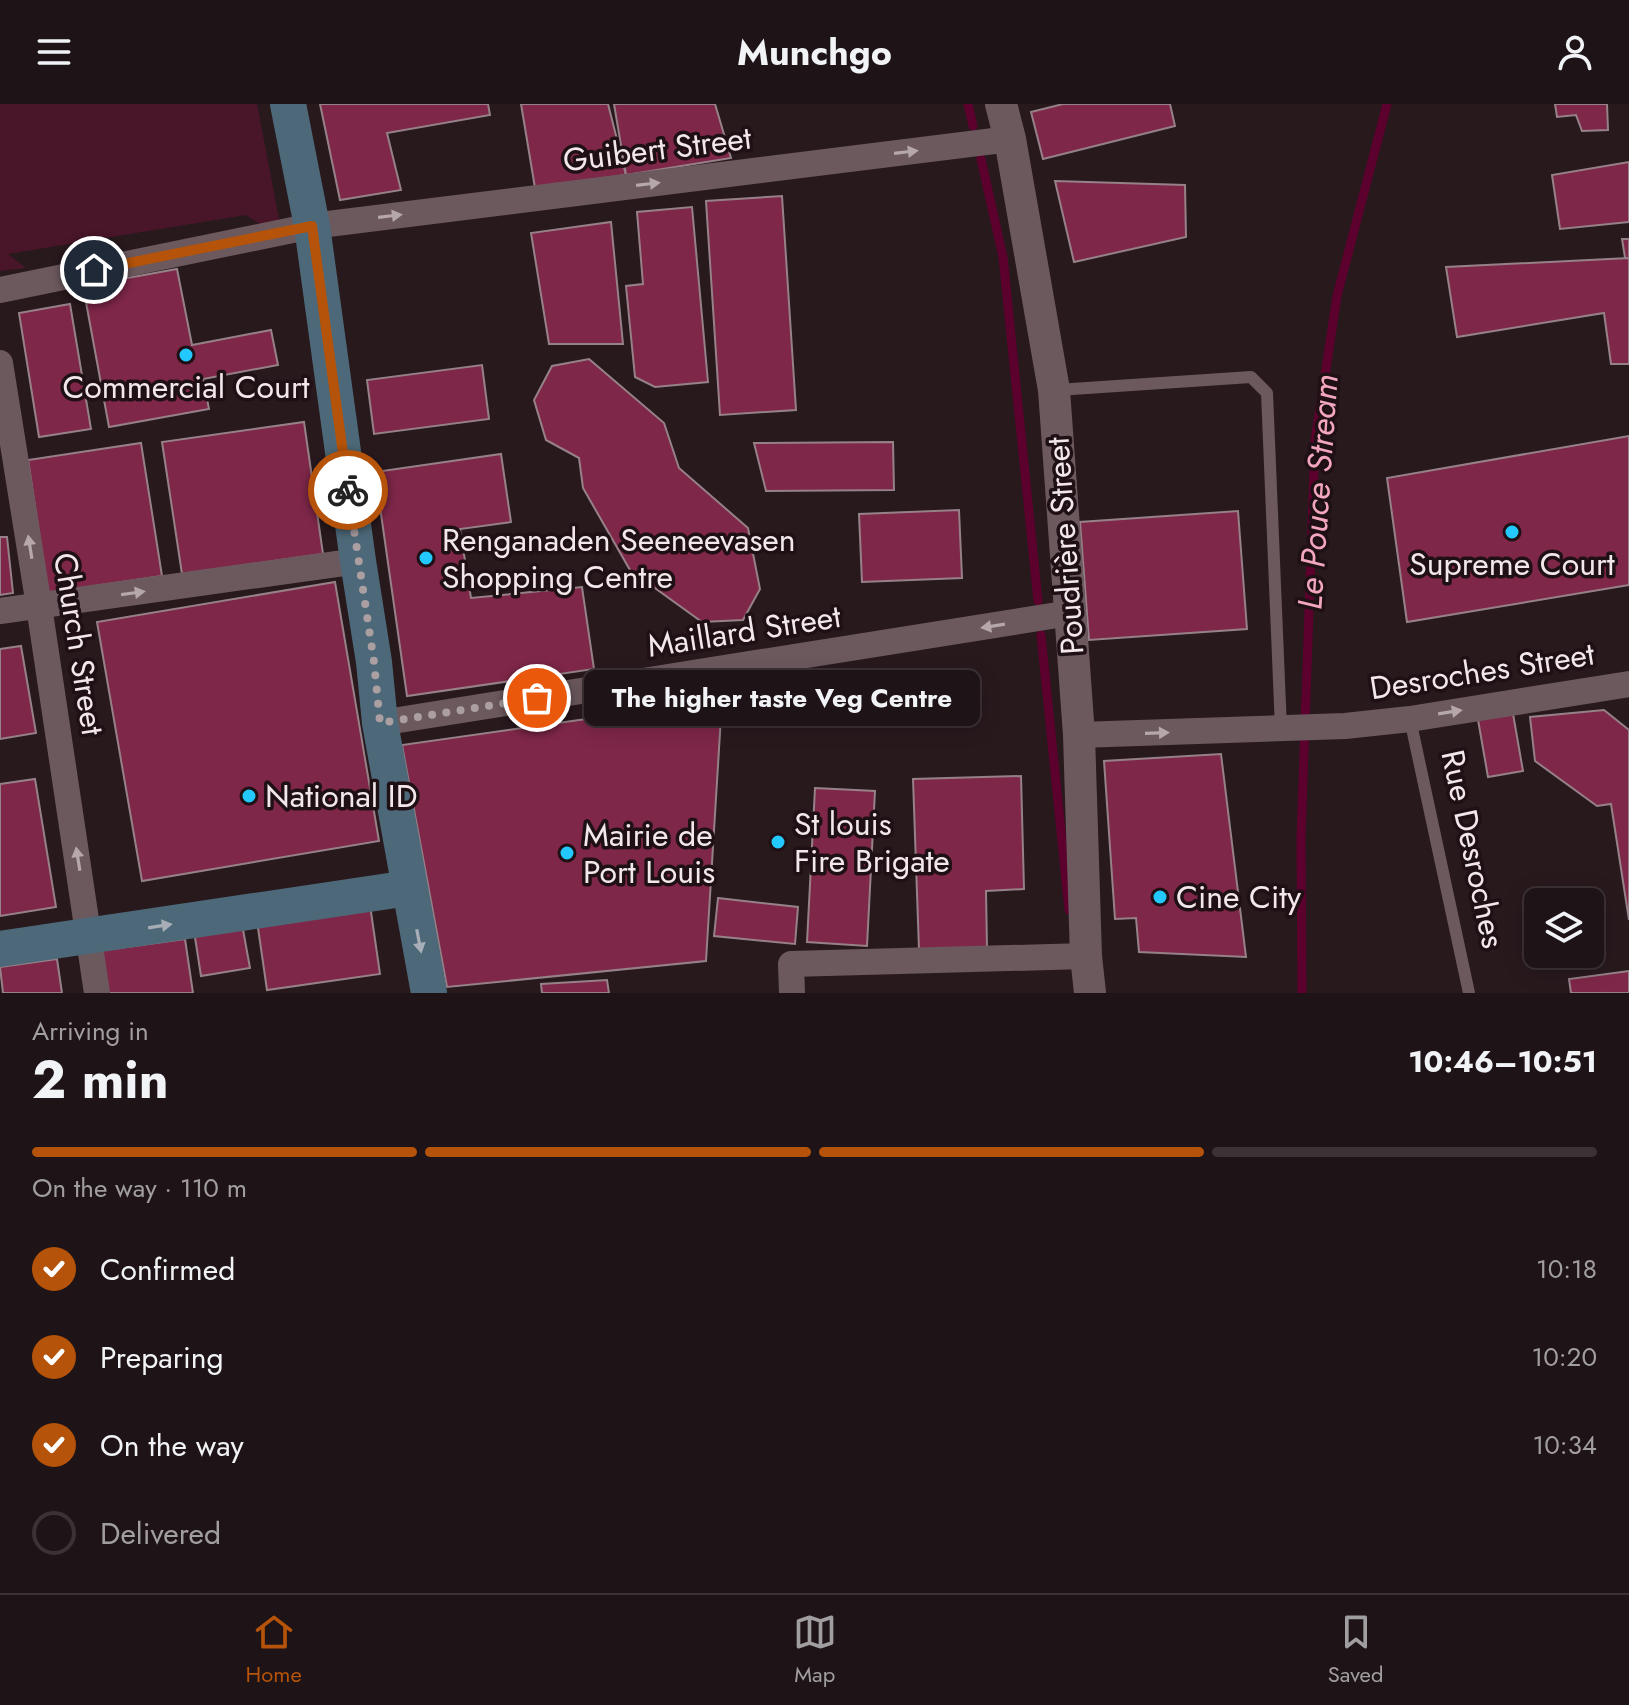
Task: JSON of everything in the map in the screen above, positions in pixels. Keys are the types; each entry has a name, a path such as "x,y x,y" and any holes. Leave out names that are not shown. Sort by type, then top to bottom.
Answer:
{"main road":[{"path":"288,104 312,226 380,723 429,993"},
{"path":"0,949 409,888"}],"street":[{"name":"Poudrière Street","path":"1001,104 1010,139 1054,390 1079,735 1085,956 1090,993"},
{"name":"Guibert Street","path":"0,290 312,226 1010,139"},
{"name":"Church Street","path":"0,363 97,993"},
{"path":"0,611 358,561"},
{"name":"Maillard Street","path":"380,723 1070,613"},
{"name":"Desroches Street","path":"1281,729 1410,719 1629,684"},
{"path":"1079,735 1281,729"},
{"path":"792,993 791,964 1085,956"}],"lane":[{"path":"1054,390 1251,377 1267,393 1281,729"},
{"name":"Rue Desroches","path":"1410,719 1469,993"}],"shaded area":[{"path":"0,104 257,104 280,224 263,226 246,215 8,254 26,268 0,271"}],"building":[{"path":"320,104 488,104 490,115 387,133 401,190 340,200"},
{"path":"521,104 608,104 626,175 535,188"},
{"path":"614,104 715,104 731,158 626,175"},
{"path":"1063,104 1170,104 1175,126 1043,159 1031,112"},
{"path":"1555,104 1607,104 1608,130 1582,131 1576,115 1557,117"},
{"path":"1629,162 1629,222 1560,229 1552,175"},
{"path":"1055,181 1185,185 1186,237 1074,262"},
{"path":"782,196 796,410 720,415 706,201"},
{"path":"692,207 708,382 655,387 635,377 626,286 643,284 637,212"},
{"path":"611,222 623,344 549,344 531,233"},
{"path":"1622,239 1629,239 1629,270 1627,270"},
{"path":"1629,258 1629,364 1611,364 1604,313 1457,337 1446,267"},
{"name":"Commercial Court","path":"177,269 192,345 271,330 278,365 203,379 209,409 109,427 83,286"},
{"path":"70,304 91,429 39,437 19,313"},
{"path":"589,359 664,423 679,468 748,528 760,589 743,620 702,622 630,570 583,488 579,458 546,440 534,400 552,366"},
{"path":"482,365 489,419 374,434 367,380"},
{"path":"304,422 323,554 182,574 162,442"},
{"name":"Supreme Court","path":"1629,436 1629,585 1407,622 1387,478"},
{"path":"893,442 894,490 766,491 754,443"},
{"path":"141,443 162,576 48,593 28,460"},
{"name":"Renganaden Seeneevasen Shopping Centre","path":"501,454 511,522 460,529 471,598 582,587 594,669 407,696 375,472"},
{"path":"959,510 962,578 862,582 859,514"},
{"path":"1238,511 1247,629 1089,640 1080,522"},
{"path":"0,537 7,537 13,593 0,595"},
{"path":"335,582 379,841 142,881 97,622"},
{"path":"21,646 36,733 0,739 0,649"},
{"name":"Mairie de Port Louis","path":"722,700 706,961 447,987 402,745"},
{"path":"1512,708 1523,771 1488,777 1477,714"},
{"path":"1604,710 1629,730 1629,920 1611,804 1597,806 1535,761 1530,717"},
{"path":"1221,754 1246,957 1139,952 1136,918 1115,919 1104,761"},
{"path":"1021,776 1024,889 986,891 987,948 919,950 913,779"},
{"path":"35,779 56,907 0,916 0,784"},
{"path":"815,788 875,791 867,946 807,942"},
{"path":"718,898 798,907 795,944 714,936"},
{"path":"370,905 380,974 267,990 257,921"},
{"path":"242,924 250,968 201,976 194,931"},
{"path":"185,939 193,993 104,993 98,951"},
{"path":"57,959 62,993 3,993 0,967"},
{"path":"1629,971 1629,993 1571,993 1569,979"},
{"path":"607,980 609,993 542,993 541,984"}],"waterway":[{"path":"968,104 973,126"},
{"name":"Le Pouce Stream","path":"1302,993 1301,838 1315,441 1337,296 1387,104"},
{"path":"981,159 1003,257 1038,601"},
{"path":"1041,635 1069,910"}],"way so far":[{"path":"348,490 380,723 537,698"}],"place":[{"name":"Commercial Court","path":"186,355"},
{"name":"Supreme Court","path":"1512,532"},
{"name":"Renganaden Seeneevasen Shopping Centre","path":"426,558"},
{"name":"The higher taste Veg Centre","path":"537,698"},
{"name":"National ID","path":"249,796"},
{"name":"St louis Fire Brigate","path":"778,842"},
{"name":"Mairie de Port Louis","path":"567,853"},
{"name":"Cine City","path":"1160,897"}],"route":[{"path":"94,270 312,226 348,490"}]}
